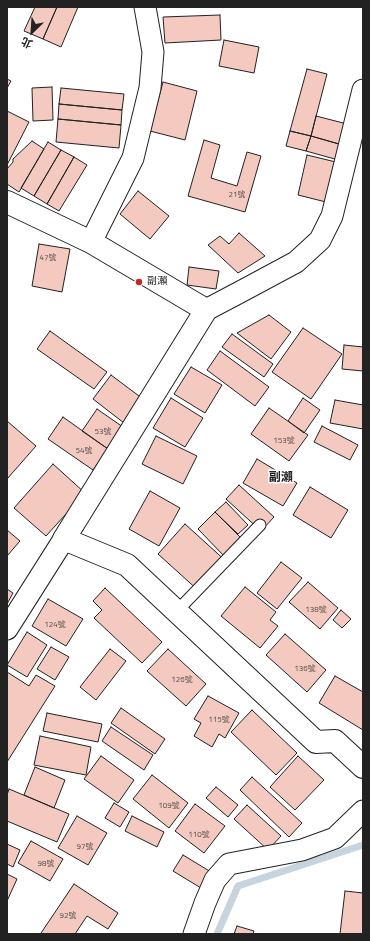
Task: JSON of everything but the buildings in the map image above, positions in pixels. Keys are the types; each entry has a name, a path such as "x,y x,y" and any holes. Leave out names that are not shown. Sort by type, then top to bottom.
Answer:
{"street":[{"path":"91,242 133,158 150,88 153,52 145,7"},
{"path":"7,629 64,540 206,310 296,262 320,240 332,216 363,90"},
{"path":"7,202 91,242 206,310"},
{"path":"64,540 127,564 316,742 335,740 363,767"},
{"path":"194,934 215,880 229,864 302,850 335,838 363,811"}],"lane":[{"path":"177,611 260,525"}],"waterway":[{"path":"217,934 238,886 363,845"}],"place":[{"name":"副瀨","path":"139,282"}],"district":[{"name":"副瀨","path":"281,478"}]}
